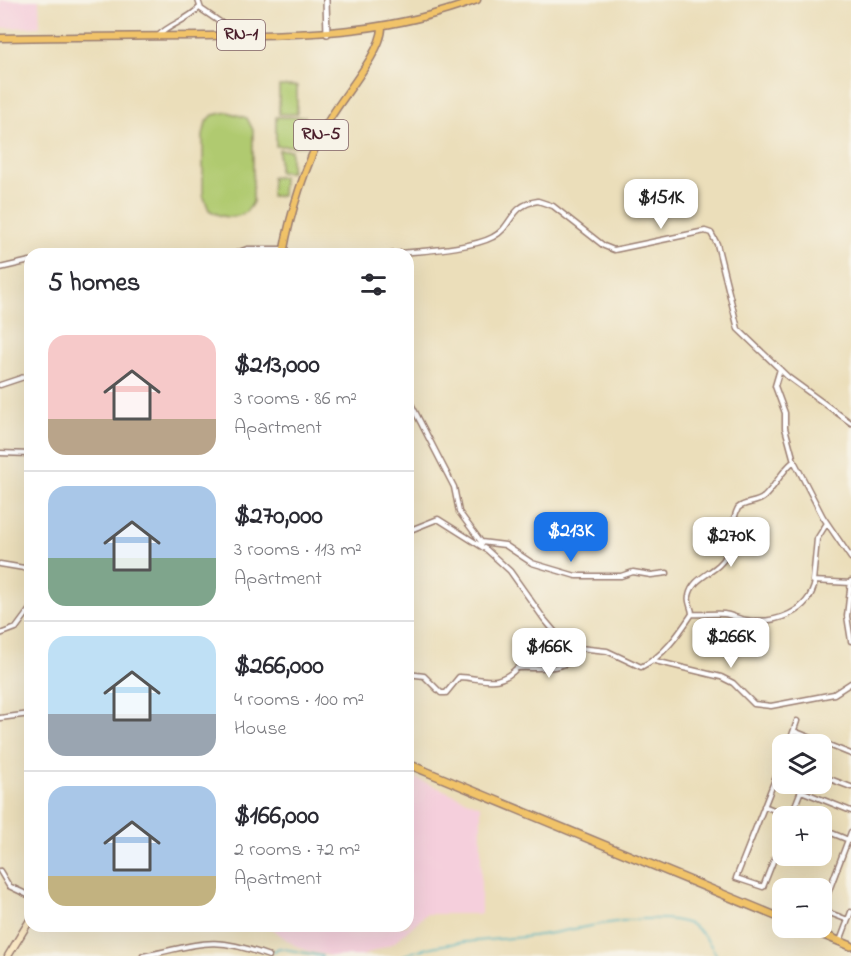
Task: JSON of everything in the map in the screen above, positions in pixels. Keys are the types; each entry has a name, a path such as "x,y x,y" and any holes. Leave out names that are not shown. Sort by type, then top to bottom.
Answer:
{"highway":[{"path":"414,766 772,914"},
{"path":"830,938 851,946"}],"main road":[{"name":"RN-1","path":"0,38 327,34 382,28 440,14 477,0"},
{"name":"RN-5","path":"285,248 296,198 316,145 338,104 378,44 382,28"},
{"path":"9,956 24,930"}],"street":[{"path":"198,0 200,7 239,35"},
{"path":"326,0 327,34"},
{"path":"158,36 167,27 190,18 200,7"},
{"path":"414,251 483,241 500,232 517,209 538,201 553,206 604,246 615,250 697,232 711,232 717,244 738,329 813,397 851,423"},
{"path":"0,268 24,262"},
{"path":"780,369 775,386 785,413 785,428 794,461 827,523 848,550 851,558"},
{"path":"0,385 24,377"},
{"path":"414,410 454,487 459,512 487,550"},
{"path":"0,453 24,453"},
{"path":"570,647 607,651 641,667 651,660 680,634 692,614 689,599 691,591 701,578 716,568 726,556 738,508 761,500 773,489 783,469 794,461"},
{"path":"414,529 438,519 487,550 510,571 544,620 570,647 576,657 566,666 517,668 507,679 493,681 459,677 446,693 441,693 424,676 414,675"},
{"path":"692,614 721,614 746,620 770,620 803,606 813,595 815,582 812,578 817,539 827,523"},
{"path":"481,542 505,545 532,563 576,576 621,576 633,572 651,575 667,573"},
{"path":"0,564 24,568"},
{"path":"815,582 851,585 848,616 851,641"},
{"path":"0,634 16,628 24,617"},
{"path":"651,660 675,668 697,669 727,680 750,702 771,706 834,694 851,683"},
{"path":"0,718 24,715"},
{"path":"793,734 797,721"},
{"path":"794,731 800,734"},
{"path":"832,747 851,754"},
{"path":"832,780 851,787"},
{"path":"772,789 736,878 763,887 772,864"},
{"path":"808,794 851,811"},
{"path":"764,806 772,809"},
{"path":"832,884 851,832"},
{"path":"832,833 849,841"},
{"path":"0,871 9,886 24,893"},
{"path":"839,942 851,912"},
{"path":"832,913 848,920"},
{"path":"142,956 205,942 224,942 269,956"}],"shaded area":[{"path":"0,0 39,0 40,27 0,28"},
{"path":"414,778 481,806 481,914 426,914 414,925"},
{"path":"276,932 406,932 394,943 362,956 330,956 294,945"}],"green space":[{"path":"279,86 297,86 297,114 279,114"},
{"path":"228,112 247,118 253,130 253,202 245,213 234,217 221,216 209,210 203,195 203,136 206,122 213,115"},
{"path":"276,117 305,117 305,146 276,146"},
{"path":"279,150 291,150 291,172 279,172"},
{"path":"272,177 283,177 282,196 271,196"}],"waterway":[{"path":"402,956 446,944 542,935 606,923 650,919 669,919 692,925 705,937 717,956"},
{"path":"271,953 279,948 322,956"}]}
